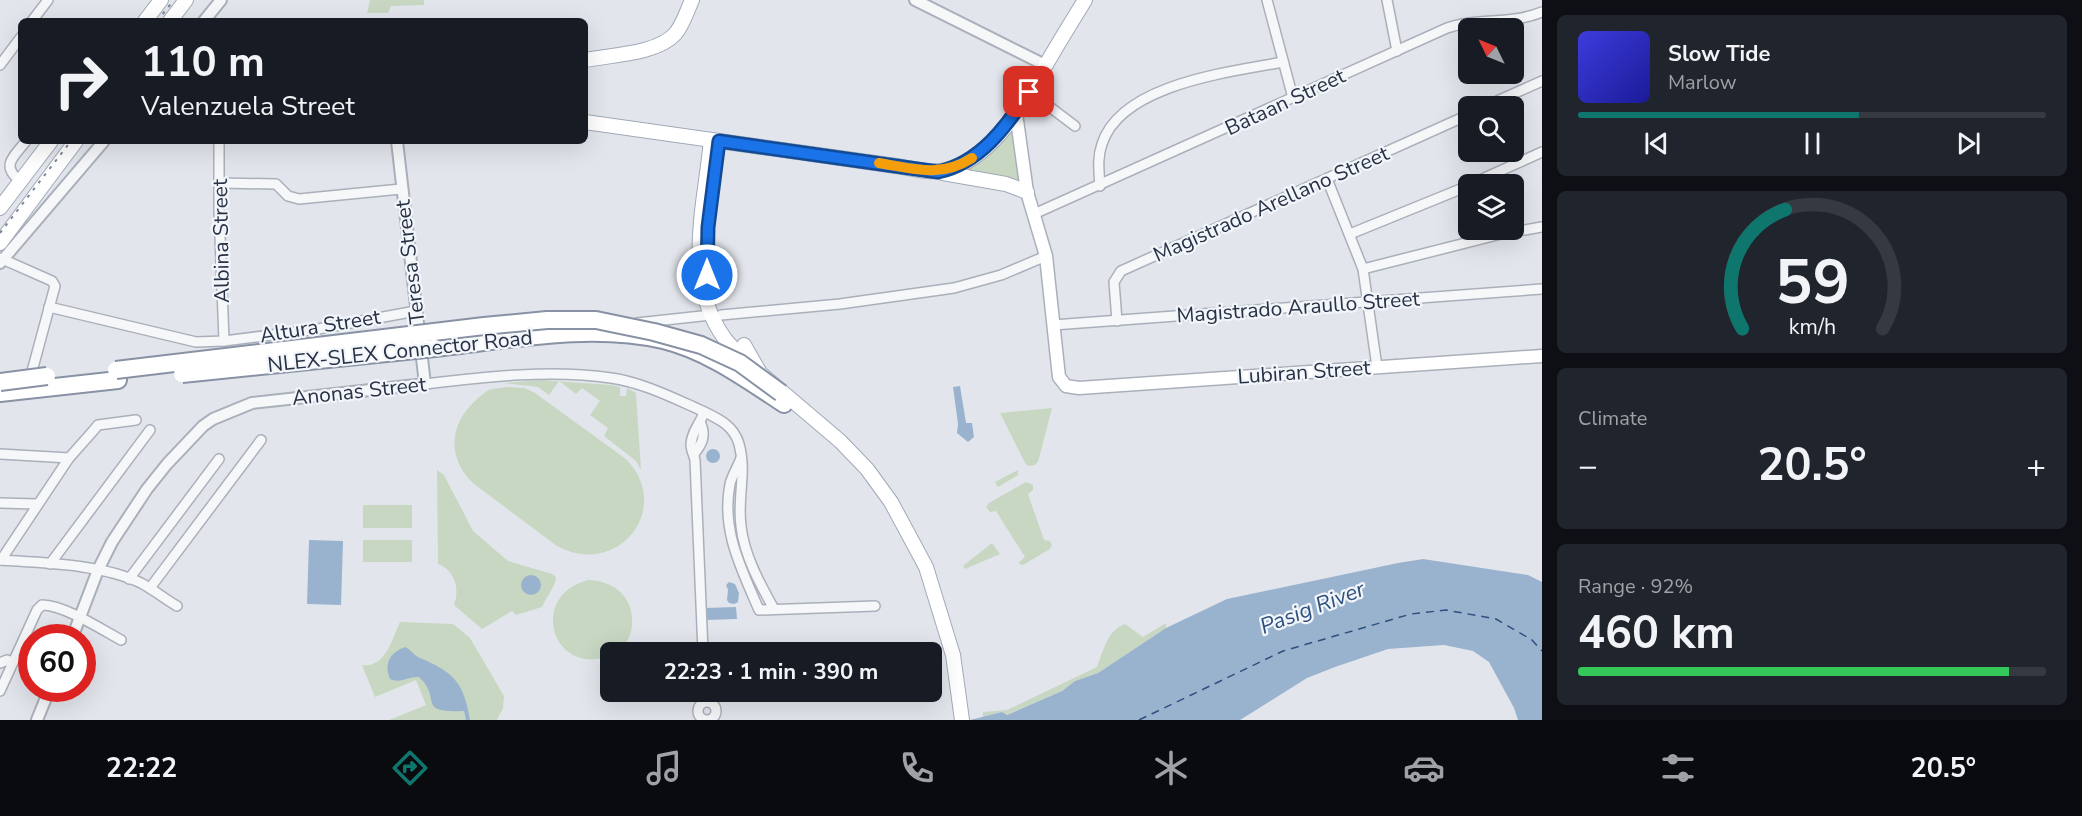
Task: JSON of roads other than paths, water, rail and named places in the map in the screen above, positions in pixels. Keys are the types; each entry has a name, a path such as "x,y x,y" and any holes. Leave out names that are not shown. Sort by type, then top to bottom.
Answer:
{"highway":[{"name":"NLEX-SLEX Connector Road","path":"0,382 495,325 548,320 596,320 701,345 740,363 783,398 714,360 663,340 599,332 0,393"}],"main road":[{"path":"147,18 161,0"},
{"path":"172,18 186,0"},
{"path":"588,60 641,51 661,45 676,33 692,0"},
{"path":"938,172 960,165 979,153 996,137 1016,113 1085,0"},
{"path":"1016,113 1027,192 1046,256 1053,325"},
{"path":"588,122 938,172 1006,184 1027,192"},
{"path":"715,140 700,264 702,287 725,339 762,368 840,441 867,469 891,502 926,567 953,655 961,717"},
{"path":"0,208 49,144"},
{"path":"0,243 74,144"},
{"path":"716,315 762,368"},
{"name":"Lubiran Street","path":"1053,325 1059,377 1066,386 1078,388 1542,356"}],"street":[{"path":"34,18 48,0"},
{"path":"206,18 221,0"},
{"path":"915,0 1045,65"},
{"path":"1267,0 1293,98"},
{"path":"1387,0 1397,51"},
{"name":"Bataan Street","path":"1034,214 1456,25 1524,19 1542,12"},
{"path":"0,65 18,41"},
{"path":"1100,186 1098,162 1102,142 1113,124 1134,105 1185,81 1283,63"},
{"path":"1508,96 1542,81"},
{"path":"1029,92 1075,126"},
{"name":"Magistrado Arellano Street","path":"1117,321 1114,282 1121,271 1458,120"},
{"path":"20,181 11,174 9,168 10,162 24,144"},
{"path":"40,379 31,375 54,283 1,260 101,144"},
{"name":"Albina Street","path":"219,144 224,341"},
{"name":"Teresa Street","path":"397,144 425,384"},
{"path":"1494,174 1542,152"},
{"path":"1327,179 1363,269 1377,367"},
{"path":"219,183 276,184 288,196 299,199 401,189"},
{"path":"1350,234 1458,190"},
{"path":"1363,269 1501,234 1542,227"},
{"path":"575,330 840,304 954,288 1001,275 1046,256"},
{"name":"Magistrado Araullo Street","path":"1053,325 1542,289"},
{"name":"Altura Street","path":"49,307 196,342 224,341 318,329 416,311"},
{"name":"Anonas Street","path":"78,624 98,570 112,542 147,489 202,426 213,419 252,403 425,384 574,374 612,378 661,393 704,412 730,427 737,438 742,456 744,476 741,525 744,542 760,584 774,609"},
{"path":"703,642 694,454 691,447 692,438 695,430 701,424 704,412"},
{"path":"136,420 98,425 69,458 1,560 98,570 150,588 177,606"},
{"path":"50,564 150,430"},
{"path":"150,588 261,440"},
{"path":"0,454 69,458"},
{"path":"742,456 730,483 728,526 733,548 759,610 875,606"},
{"path":"129,579 219,459"},
{"path":"0,503 37,504"},
{"path":"0,691 37,610 42,605 48,605 80,619 121,640"},
{"path":"0,663 8,660 13,662"},
{"path":"37,720 44,702"}],"water":[{"path":"960,386 966,423 972,423 974,437 968,442 957,433 953,387"},
{"path":"710,449 716,449 720,456 716,463 710,463 706,459 706,453"},
{"path":"309,540 343,541 341,605 307,604"},
{"name":"Pasig River","path":"1423,559 1528,575 1542,582 1542,720 1518,720 1489,662 1473,651 1444,645 1388,649 1335,667 1307,678 1240,720 970,720 1002,712 1007,715 1062,691 1075,681 1098,673 1166,628 1227,599"},
{"path":"531,575 538,578 541,585 538,592 531,595 524,592 521,585 524,578"},
{"path":"729,582 735,584 739,593 738,602 734,604 727,600 726,585"},
{"path":"736,607 737,619 705,620 705,608"},
{"path":"405,647 418,657 441,668 456,680 468,707 470,720 466,720 464,711 440,710 435,707 426,685 419,677 397,681 390,679 389,660 395,652"}],"railway":[{"path":"159,18 174,0"},
{"path":"0,233 69,144"}]}
